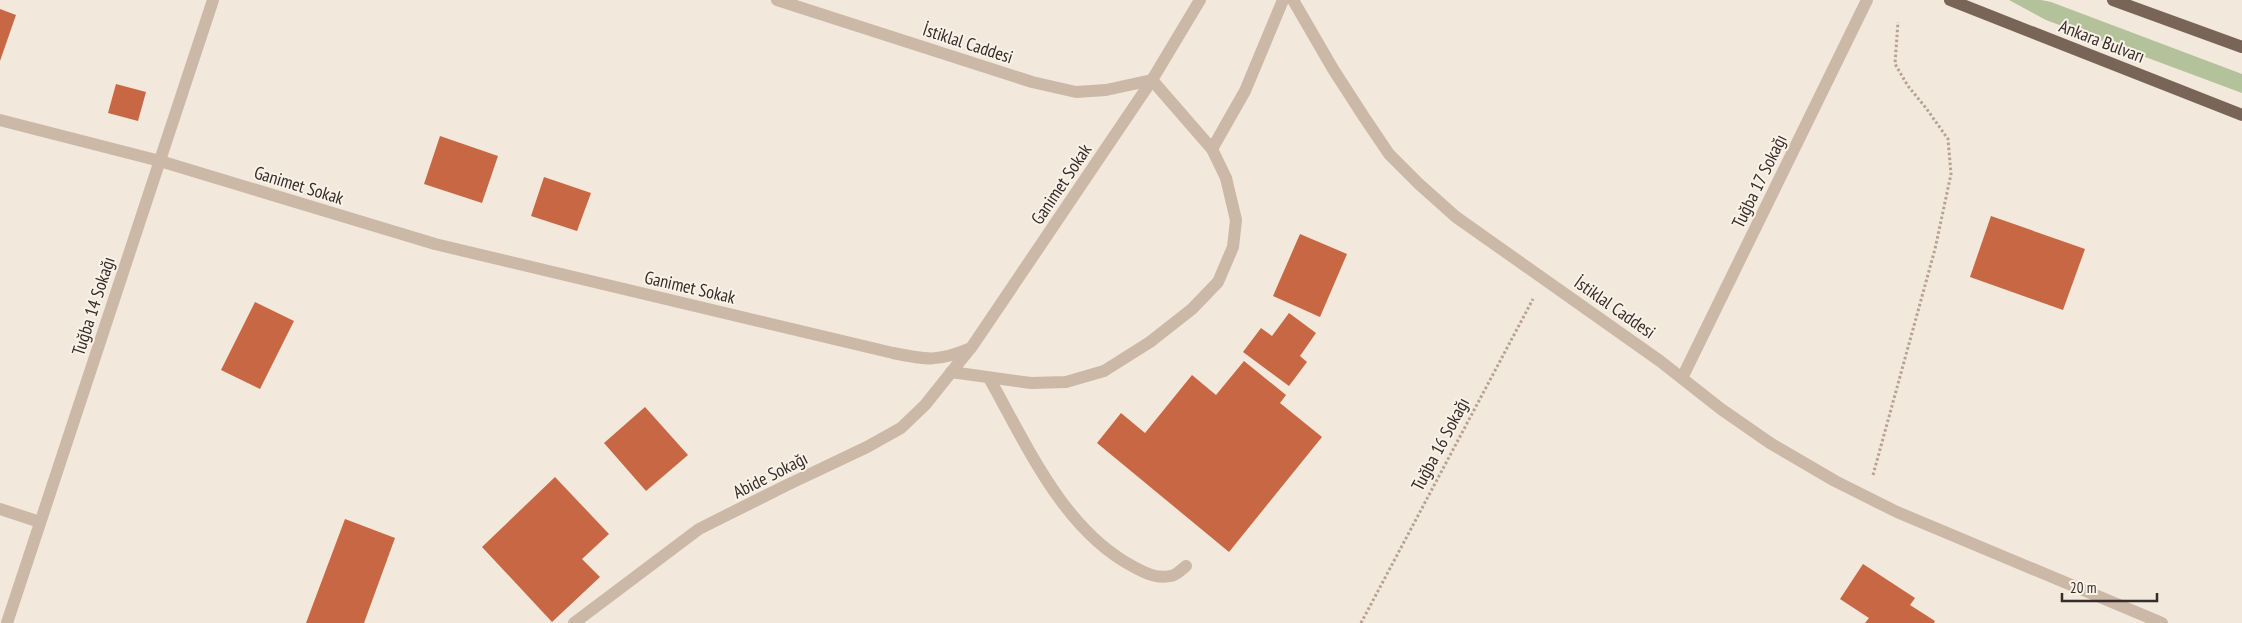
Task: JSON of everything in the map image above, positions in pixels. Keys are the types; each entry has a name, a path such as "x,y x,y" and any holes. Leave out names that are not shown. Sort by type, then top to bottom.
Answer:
{"main road":[{"name":"Ankara Bulvarı","path":"1950,0 2242,115"},
{"path":"2113,0 2242,47"}],"street":[{"name":"Tuğba 14 Sokağı","path":"8,623 213,0"},
{"name":"İstiklal Caddesi","path":"777,0 1032,82 1076,92 1106,90 1152,80"},
{"name":"Ganimet Sokak","path":"0,120 160,161 435,244 924,360 948,358 971,348 1152,80 1200,0"},
{"path":"1212,149 1246,90 1283,0"},
{"name":"İstiklal Caddesi","path":"1293,0 1333,69 1389,154 1418,184 1456,217 1770,443 1897,512 2162,623"},
{"name":"Tuğba 17 Sokağı","path":"1682,378 1867,0"},
{"path":"951,372 1031,383 1066,382 1104,370 1150,342 1192,309 1218,282 1233,248 1236,220 1226,178 1212,149 1152,80"},
{"name":"Abide Sokağı","path":"574,623 699,529 867,447 901,428 925,404 971,348"},
{"path":"989,378 1053,489 1080,527 1123,561 1150,576 1172,576 1186,566"},
{"path":"0,509 40,522"}],"path":[{"path":"1867,497 1935,249 1952,174 1948,139 1908,86 1895,64 1898,22"},
{"name":"Tuğba 16 Sokağı","path":"1361,623 1544,279"}],"green space":[{"path":"2009,0 2041,0 2051,2 2242,74 2242,93 2046,20"}],"building":[{"path":"0,9 16,15 0,61"},
{"path":"116,84 146,92 138,121 108,113"},
{"path":"440,136 498,156 482,203 424,184"},
{"path":"544,177 591,193 577,231 531,216"},
{"path":"1991,216 2085,249 2063,310 1970,277"},
{"path":"1300,234 1347,254 1320,317 1273,296"},
{"path":"255,302 294,321 260,389 221,370"},
{"path":"1289,313 1316,333 1300,356 1307,362 1289,386 1243,352 1261,328 1272,336"},
{"path":"1244,361 1286,395 1280,403 1322,437 1229,552 1097,443 1121,413 1145,433 1192,375 1216,395"},
{"path":"645,407 688,455 646,491 604,443"},
{"path":"555,477 609,534 582,559 600,577 552,622 482,547"},
{"path":"345,519 395,538 364,623 306,623"},
{"path":"1863,564 1915,598 1910,605 1935,621 1934,623 1865,623 1869,618 1840,599"}]}
